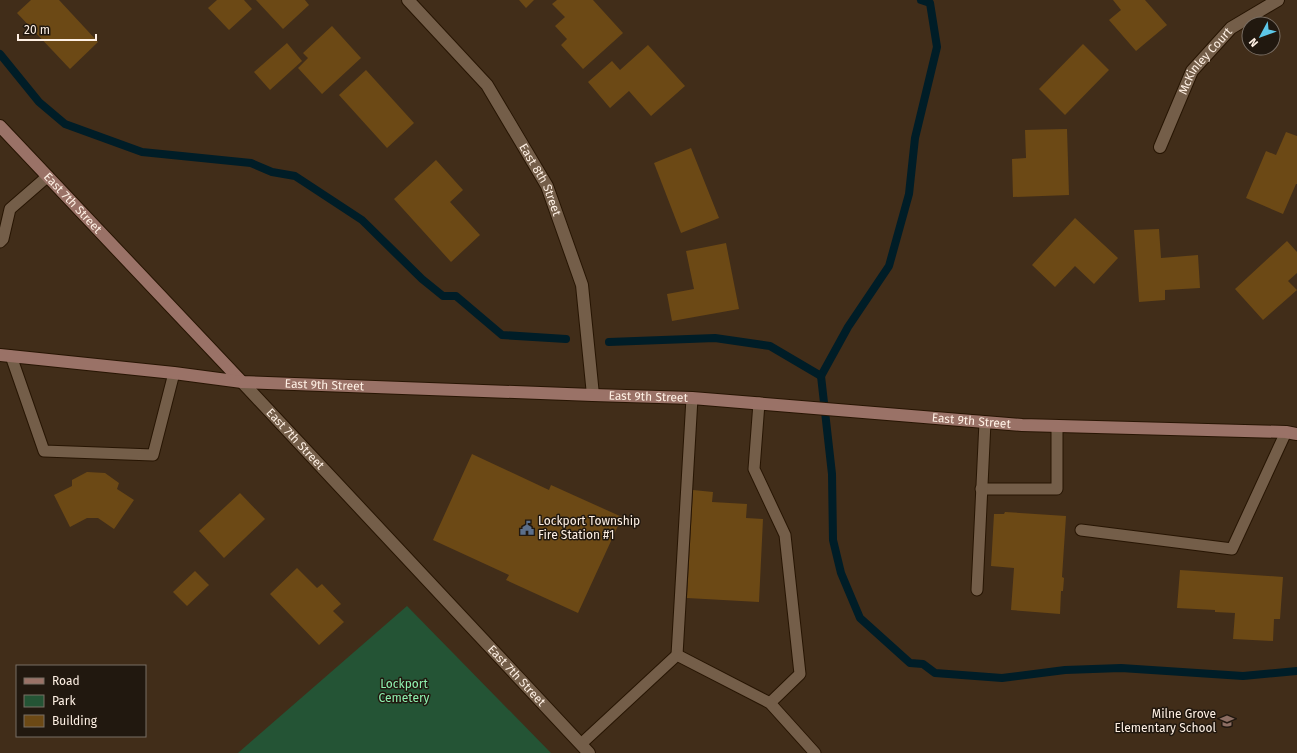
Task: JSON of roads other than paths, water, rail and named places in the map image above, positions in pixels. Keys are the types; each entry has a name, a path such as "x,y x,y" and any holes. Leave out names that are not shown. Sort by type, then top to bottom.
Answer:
{"main road":[{"name":"East 7th Street","path":"0,126 242,382"},
{"name":"East 9th Street","path":"6,356 174,373 242,382 692,398 985,422 1057,426 1291,433"}],"street":[{"name":"East 8th Street","path":"408,0 487,85 547,186 582,285 593,395"},
{"name":"McKinley Court","path":"1160,146 1192,71 1231,28 1278,0"},
{"name":"East 7th Street","path":"242,382 585,749"}],"lane":[{"path":"0,242 3,239 3,223 10,209 48,176"},
{"path":"6,356 44,451 153,455 174,373"},
{"path":"585,749 677,655 692,398"},
{"path":"760,403 754,468 785,535 800,674 770,703"},
{"path":"977,590 985,422"},
{"path":"981,489 1057,489 1057,426"},
{"path":"1081,530 1232,549 1291,433"},
{"path":"677,655 770,703 815,753"}],"waterway":[{"path":"921,0 930,3 937,47 915,138 909,194 889,266 848,327 821,376 832,474 833,540 841,573 860,618 910,663 923,664 935,673 1002,678 1065,670 1121,668 1243,676 1297,671"},
{"path":"0,54 39,102 65,124 142,152 251,163 272,172 295,176 362,220 422,279 443,296 456,296 502,335 566,339"},
{"path":"609,342 715,338 770,346 821,376"}],"place":[{"name":"Lockport Township Fire Station #1","path":"527,528"},
{"name":"Milne Grove Elementary School","path":"1227,721"}],"park label":[{"name":"Lockport Cemetery","path":"404,691"}]}
